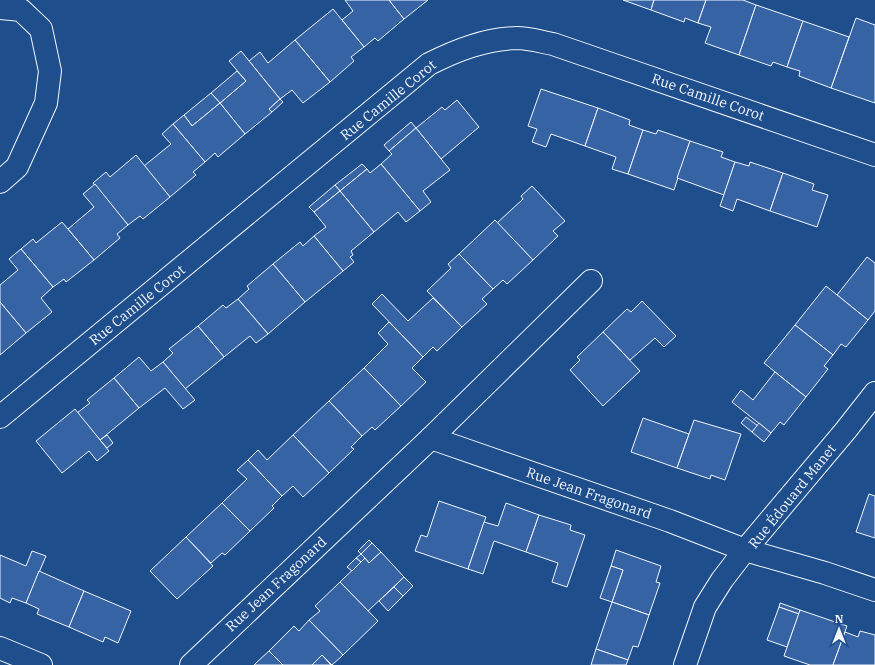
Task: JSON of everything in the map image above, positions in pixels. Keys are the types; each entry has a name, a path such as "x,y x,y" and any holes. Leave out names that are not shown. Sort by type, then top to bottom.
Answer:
{"street":[{"path":"0,8 21,10 41,29 50,71 46,103 17,167 0,182"},
{"name":"Rue Camille Corot","path":"0,417 429,64 459,49 487,41 518,38 554,44 875,155"},
{"name":"Rue Jean Fragonard","path":"191,665 431,438 591,281"},
{"name":"Rue Édouard Manet","path":"875,393 846,430 745,550 825,573 875,590"},
{"name":"Rue Jean Fragonard","path":"431,438 670,521 745,550"},
{"path":"685,665 705,607 722,580 745,550"},
{"path":"0,648 41,665"}],"building":[{"path":"345,0 389,0 404,19 378,41 375,38 364,47 342,20 353,11"},
{"path":"389,0 428,0 404,19"},
{"path":"623,0 654,0 651,10"},
{"path":"654,0 706,0 698,23 685,18 684,22 651,10"},
{"path":"706,0 743,0 756,5 739,55 705,43 711,27 698,23"},
{"path":"756,5 803,21 787,67 773,62 771,66 739,55"},
{"path":"333,9 364,47 351,57 354,61 330,82 295,40"},
{"path":"856,18 875,25 875,103 831,88"},
{"path":"803,21 849,37 831,88 799,76 800,71 787,67"},
{"path":"295,40 330,82 303,103 292,90 280,99 249,61 260,52 268,63"},
{"path":"241,51 280,99 269,109 272,112 245,134 220,103 246,81 229,61"},
{"path":"237,71 246,81 220,103 211,93"},
{"path":"541,89 598,108 585,146 551,134 546,147 532,142 537,129 528,126"},
{"path":"211,93 220,103 192,126 184,115"},
{"path":"280,99 283,102 272,112 269,109"},
{"path":"457,100 479,127 441,159 416,128 442,107 445,110"},
{"path":"220,103 245,134 218,157 215,153 205,162 173,124 184,115 192,126"},
{"path":"598,108 630,120 629,125 643,130 628,174 612,169 616,157 585,146"},
{"path":"411,122 416,128 389,151 384,145"},
{"path":"173,124 205,162 193,172 196,175 170,197 144,166 171,144 162,134"},
{"path":"416,128 450,170 423,191 431,202 420,211 381,164 392,154 389,151"},
{"path":"643,130 656,134 658,130 690,141 674,190 628,174"},
{"path":"690,141 723,152 721,157 735,162 724,195 677,178"},
{"path":"136,155 170,197 143,219 140,216 128,225 93,183 106,172 110,177"},
{"path":"735,162 749,166 750,162 783,173 770,211 737,199 733,211 720,206"},
{"path":"362,164 367,169 340,191 335,185"},
{"path":"381,164 420,211 406,222 398,212 374,232 340,191 367,169 370,173"},
{"path":"783,173 814,184 812,190 828,195 817,227 770,211"},
{"path":"95,184 128,225 117,234 120,238 94,260 68,229 94,207 83,194"},
{"path":"335,185 340,191 314,212 309,207"},
{"path":"532,186 565,221 553,231 558,236 533,260 497,223 523,199 521,196"},
{"path":"340,191 374,232 351,251 353,255 350,257 354,262 343,271 314,236 326,227 314,212"},
{"path":"495,220 533,260 507,284 503,280 493,289 459,254"},
{"path":"62,222 94,260 66,282 64,279 53,287 21,249 33,239 36,243"},
{"path":"314,236 343,271 305,302 273,264 300,242 303,246"},
{"path":"21,249 53,287 41,298 52,312 26,333 0,302 0,285 18,270 9,259"},
{"path":"459,254 493,289 482,299 487,304 462,327 427,291 451,268 448,264"},
{"path":"867,257 875,263 875,311 868,320 837,295"},
{"path":"273,264 305,302 268,334 238,299 249,289 247,286"},
{"path":"826,286 868,320 846,347 841,344 833,355 795,325"},
{"path":"382,294 408,321 433,298 462,327 437,351 433,347 423,357 372,304"},
{"path":"238,299 268,334 256,343 250,336 224,357 198,326 223,305 226,308"},
{"path":"642,301 676,336 664,347 655,338 630,360 603,332 627,309 631,312"},
{"path":"0,302 26,333 0,355"},
{"path":"389,322 423,357 412,368 426,382 401,406 364,368 388,344 378,333"},
{"path":"795,325 833,355 824,366 828,369 806,397 764,363"},
{"path":"198,326 224,357 185,389 163,362 173,353 169,349"},
{"path":"603,332 640,371 603,406 570,370 580,360 577,357"},
{"path":"139,357 151,371 163,362 195,400 183,409 165,388 139,408 114,378"},
{"path":"364,368 401,406 375,430 372,427 362,436 329,401"},
{"path":"775,372 806,397 784,425 780,422 771,433 732,402 741,390 753,400"},
{"path":"114,378 139,408 100,440 77,413 90,403 87,400"},
{"path":"329,401 362,436 351,447 354,449 329,473 293,435"},
{"path":"75,409 109,451 97,461 89,451 62,473 36,441"},
{"path":"746,417 758,426 752,432 741,423"},
{"path":"643,418 689,434 677,468 631,452"},
{"path":"694,420 741,434 725,480 711,475 710,479 677,468"},
{"path":"759,423 771,433 764,442 752,432"},
{"path":"107,435 113,443 107,448 100,440"},
{"path":"293,435 329,473 303,497 293,486 282,496 248,460 258,450 267,460"},
{"path":"248,460 282,496 272,506 274,508 250,531 222,503 247,479 237,470"},
{"path":"869,494 875,496 875,538 856,532"},
{"path":"439,501 486,517 468,569 415,551 421,535 427,537"},
{"path":"222,503 250,531 225,555 222,553 211,563 186,537"},
{"path":"506,503 539,515 526,552 494,541 483,574 468,569 484,522 498,526"},
{"path":"539,515 571,525 570,530 585,535 567,587 552,582 558,563 526,552"},
{"path":"186,537 213,566 177,599 150,571"},
{"path":"369,540 372,543 361,554 358,551"},
{"path":"372,543 381,552 369,563 361,554"},
{"path":"616,550 661,566 656,582 660,583 649,615 612,602 623,570 611,566"},
{"path":"32,551 46,556 26,603 12,598 10,603 0,598 0,555 26,566"},
{"path":"381,552 404,577 368,611 340,582 365,558 369,563"},
{"path":"361,554 365,558 361,562 356,558"},
{"path":"356,558 361,562 352,571 347,567"},
{"path":"611,566 623,570 612,602 600,598"},
{"path":"39,571 84,591 69,627 37,614 39,609 26,603"},
{"path":"404,577 413,586 403,596 394,587"},
{"path":"340,582 378,621 343,655 309,620 320,611 315,606"},
{"path":"394,587 403,596 388,611 379,601"},
{"path":"84,591 131,611 118,643 105,637 103,642 69,627"},
{"path":"612,602 649,615 638,647 633,646 628,660 596,649"},
{"path":"780,603 800,610 799,614 779,607"},
{"path":"779,607 799,614 787,647 767,640"},
{"path":"800,610 847,626 833,665 810,665 784,656"},
{"path":"309,620 343,655 332,665 322,655 312,665 283,665 269,651 294,626 299,631"},
{"path":"860,631 875,635 875,665 833,665 845,632 858,637"},
{"path":"596,649 628,660 626,665 591,665"},
{"path":"269,651 283,665 254,665 257,662"},
{"path":"322,655 331,665 312,665"}]}
